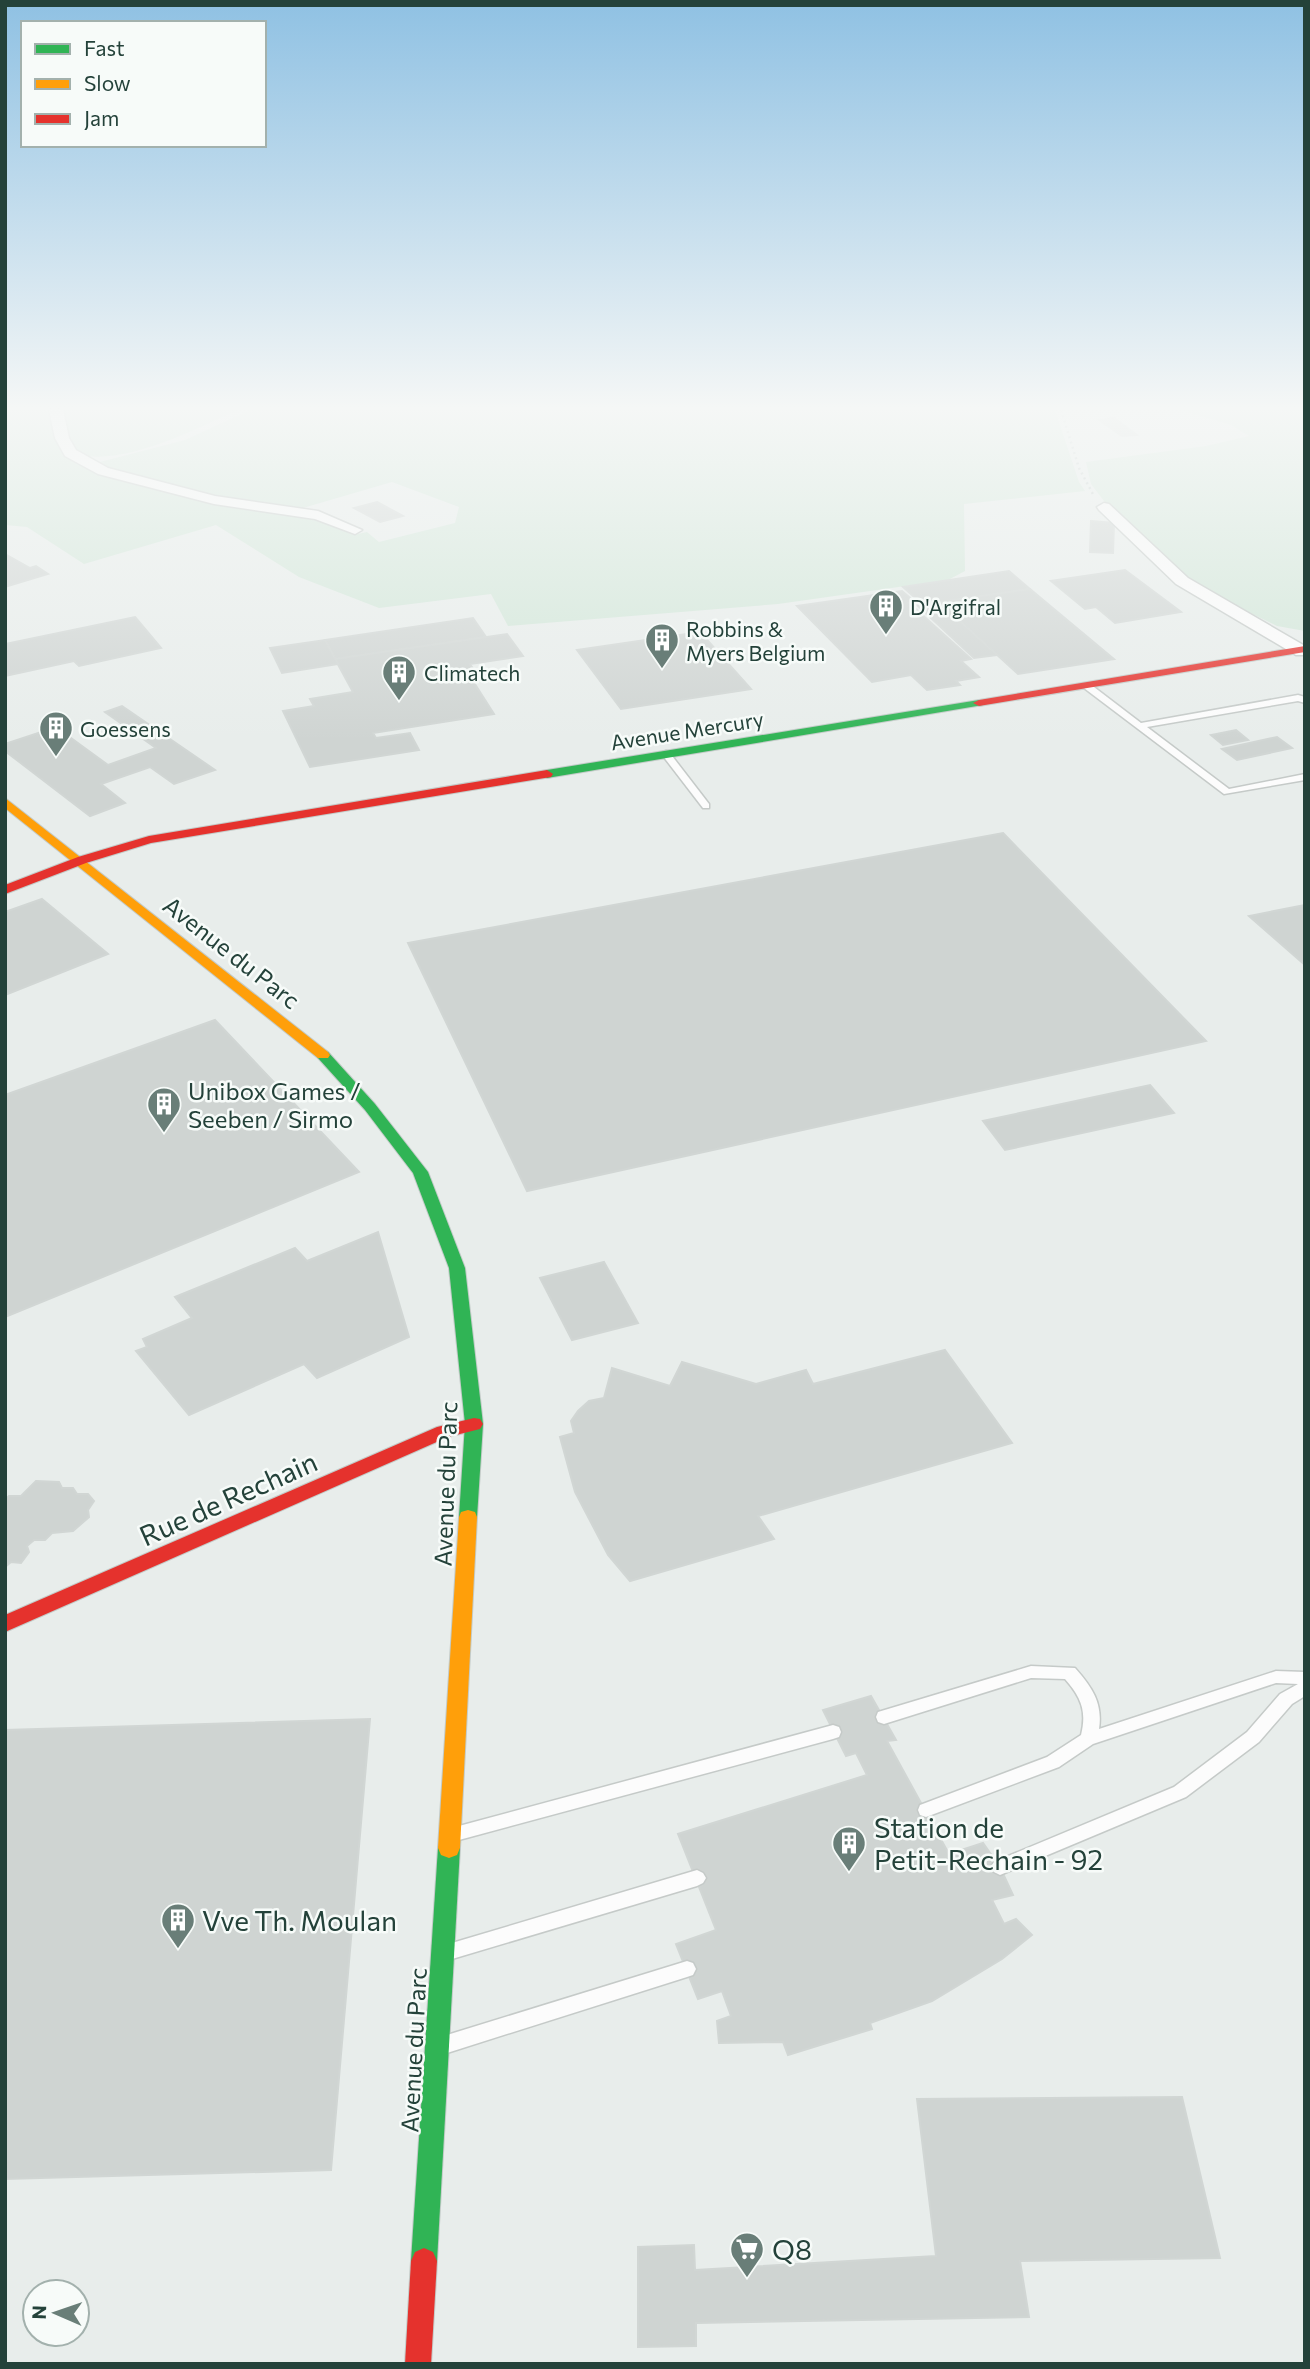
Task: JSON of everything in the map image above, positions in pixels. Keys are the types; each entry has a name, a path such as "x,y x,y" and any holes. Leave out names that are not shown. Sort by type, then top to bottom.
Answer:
{"street":[{"path":"333,521 355,530"},
{"path":"1118,521 1182,581 1304,651"},
{"name":"Avenue Mercury","path":"5,890 82,860 149,840 1304,651"},
{"name":"Avenue du Parc","path":"5,802 316,1047 370,1107 420,1171 457,1268 474,1424 418,2364"},
{"name":"Rue de Rechain","path":"5,1624 443,1432 474,1424"}],"lane":[{"path":"1087,686 1227,792 1305,776"},
{"path":"1139,726 1298,698 1305,700"},
{"path":"666,754 706,806"},
{"path":"884,1717 1031,1672 1069,1673 1090,1694 1094,1721 1088,1739"},
{"path":"926,1810 1053,1762 1088,1739 1276,1677 1305,1678"},
{"path":"1000,1867 1180,1792 1253,1737 1286,1699 1305,1688"},
{"path":"449,1836 833,1732"},
{"path":"442,1954 697,1878"},
{"path":"436,2047 687,1969"}],"green space":[{"path":"5,521 321,521 353,535 367,532 379,542 455,523 456,521 964,521 965,571 948,580 778,604 508,626 491,594 379,608 299,577 216,525 84,564 27,527 5,525"},
{"path":"1125,521 1305,521 1305,631 1277,626 1220,598 1184,574"}],"building":[{"path":"1091,521 1114,523 1113,553 1090,552"},
{"path":"5,554 30,568 36,566 48,574 5,587"},
{"path":"1125,570 1181,612 1115,623 1096,607 1085,609 1051,581"},
{"path":"1009,571 1030,589 923,605 903,587"},
{"path":"1030,589 1114,659 1018,674 939,602"},
{"name":"D'Argifral","path":"902,591 916,603 909,603 971,659 961,661 979,677 956,681 960,685 927,690 911,675 872,682 797,606"},
{"path":"939,602 997,655 974,658 917,605"},
{"path":"135,617 161,648 79,666 74,661 5,676 5,644"},
{"path":"473,618 486,637 335,659 325,640"},
{"name":"Robbins & Myers Belgium","path":"700,632 751,689 621,709 577,650"},
{"name":"Climatech","path":"507,634 523,656 470,664 480,680 473,681 494,714 373,733 376,738 410,733 419,750 310,767 283,711 314,706 310,699 353,692 335,659"},
{"path":"325,640 338,664 282,673 270,648"},
{"name":"Goessens","path":"122,706 215,770 174,784 150,767 101,784 125,803 90,816 5,751 5,744 56,727 108,765 156,748 105,712"},
{"path":"1236,730 1248,740 1223,745 1211,735"},
{"path":"1277,737 1292,748 1237,760 1222,749"},
{"path":"1003,833 1206,1041 527,1191 408,943"},
{"path":"42,899 108,954 5,995 5,912"},
{"path":"1305,905 1305,965 1249,916"},
{"name":"Unibox Games / Seeben / Sirmo","path":"215,1020 359,1172 5,1317 5,1095"},
{"path":"1150,1085 1174,1113 1005,1150 983,1121"},
{"path":"378,1232 409,1337 317,1378 304,1364 189,1415 136,1351 147,1347 143,1339 192,1318 175,1297 295,1248 307,1261"},
{"path":"604,1262 638,1323 572,1340 540,1278"},
{"path":"945,1350 1012,1443 758,1516 774,1539 630,1581 608,1555 575,1492 560,1437 574,1433 571,1421 589,1401 604,1398 612,1368 670,1386 682,1362 756,1384 806,1370 813,1384"},
{"path":"36,1481 59,1482 62,1488 73,1488 77,1494 88,1494 94,1501 88,1510 89,1517 73,1531 52,1533 45,1540 34,1540 27,1546 29,1552 21,1563 11,1562 5,1567 5,1500 9,1496 21,1496"},
{"name":"Station de Petit-Rechain - 92","path":"871,1696 896,1740 887,1741 949,1854 983,1843 1000,1867 1013,1895 992,1900 1004,1924 1016,1919 1032,1935 1002,1959 932,2001 870,2023 872,2029 788,2055 783,2042 719,2043 717,2021 731,2016 722,1991 698,1999 676,1944 716,1930 678,1834 867,1775 856,1753 846,1756 823,1710"},
{"name":"Vve Th. Moulan","path":"370,1719 331,2170 5,2179 5,1730"},
{"path":"1182,2097 1220,2258 1020,2261 1029,2317 696,2323 696,2346 638,2347 638,2247 694,2245 695,2270 936,2256 917,2099"}],"traffic: fast":[{"path":"547,774 979,703"},
{"path":"323,1055 370,1107 420,1172 457,1268 474,1424 468,1517"},
{"path":"424,2261 449,1848"}],"traffic: slow":[{"path":"5,802 323,1055"},
{"path":"449,1848 468,1517"}],"traffic: jam":[{"path":"979,703 1305,649"},
{"path":"5,890 82,860 149,840 547,774"},
{"path":"5,1624 443,1432 474,1424"},
{"path":"418,2364 424,2261"}],"place":[{"name":"D'Argifral","path":"886,636"},
{"name":"Robbins & Myers Belgium","path":"662,670"},
{"name":"Climatech","path":"399,702"},
{"name":"Goessens","path":"56,758"},
{"name":"Unibox Games / Seeben / Sirmo","path":"164,1134"},
{"name":"Station de Petit-Rechain - 92","path":"849,1873"},
{"name":"Vve Th. Moulan","path":"178,1950"},
{"name":"Q8","path":"747,2279"}]}
